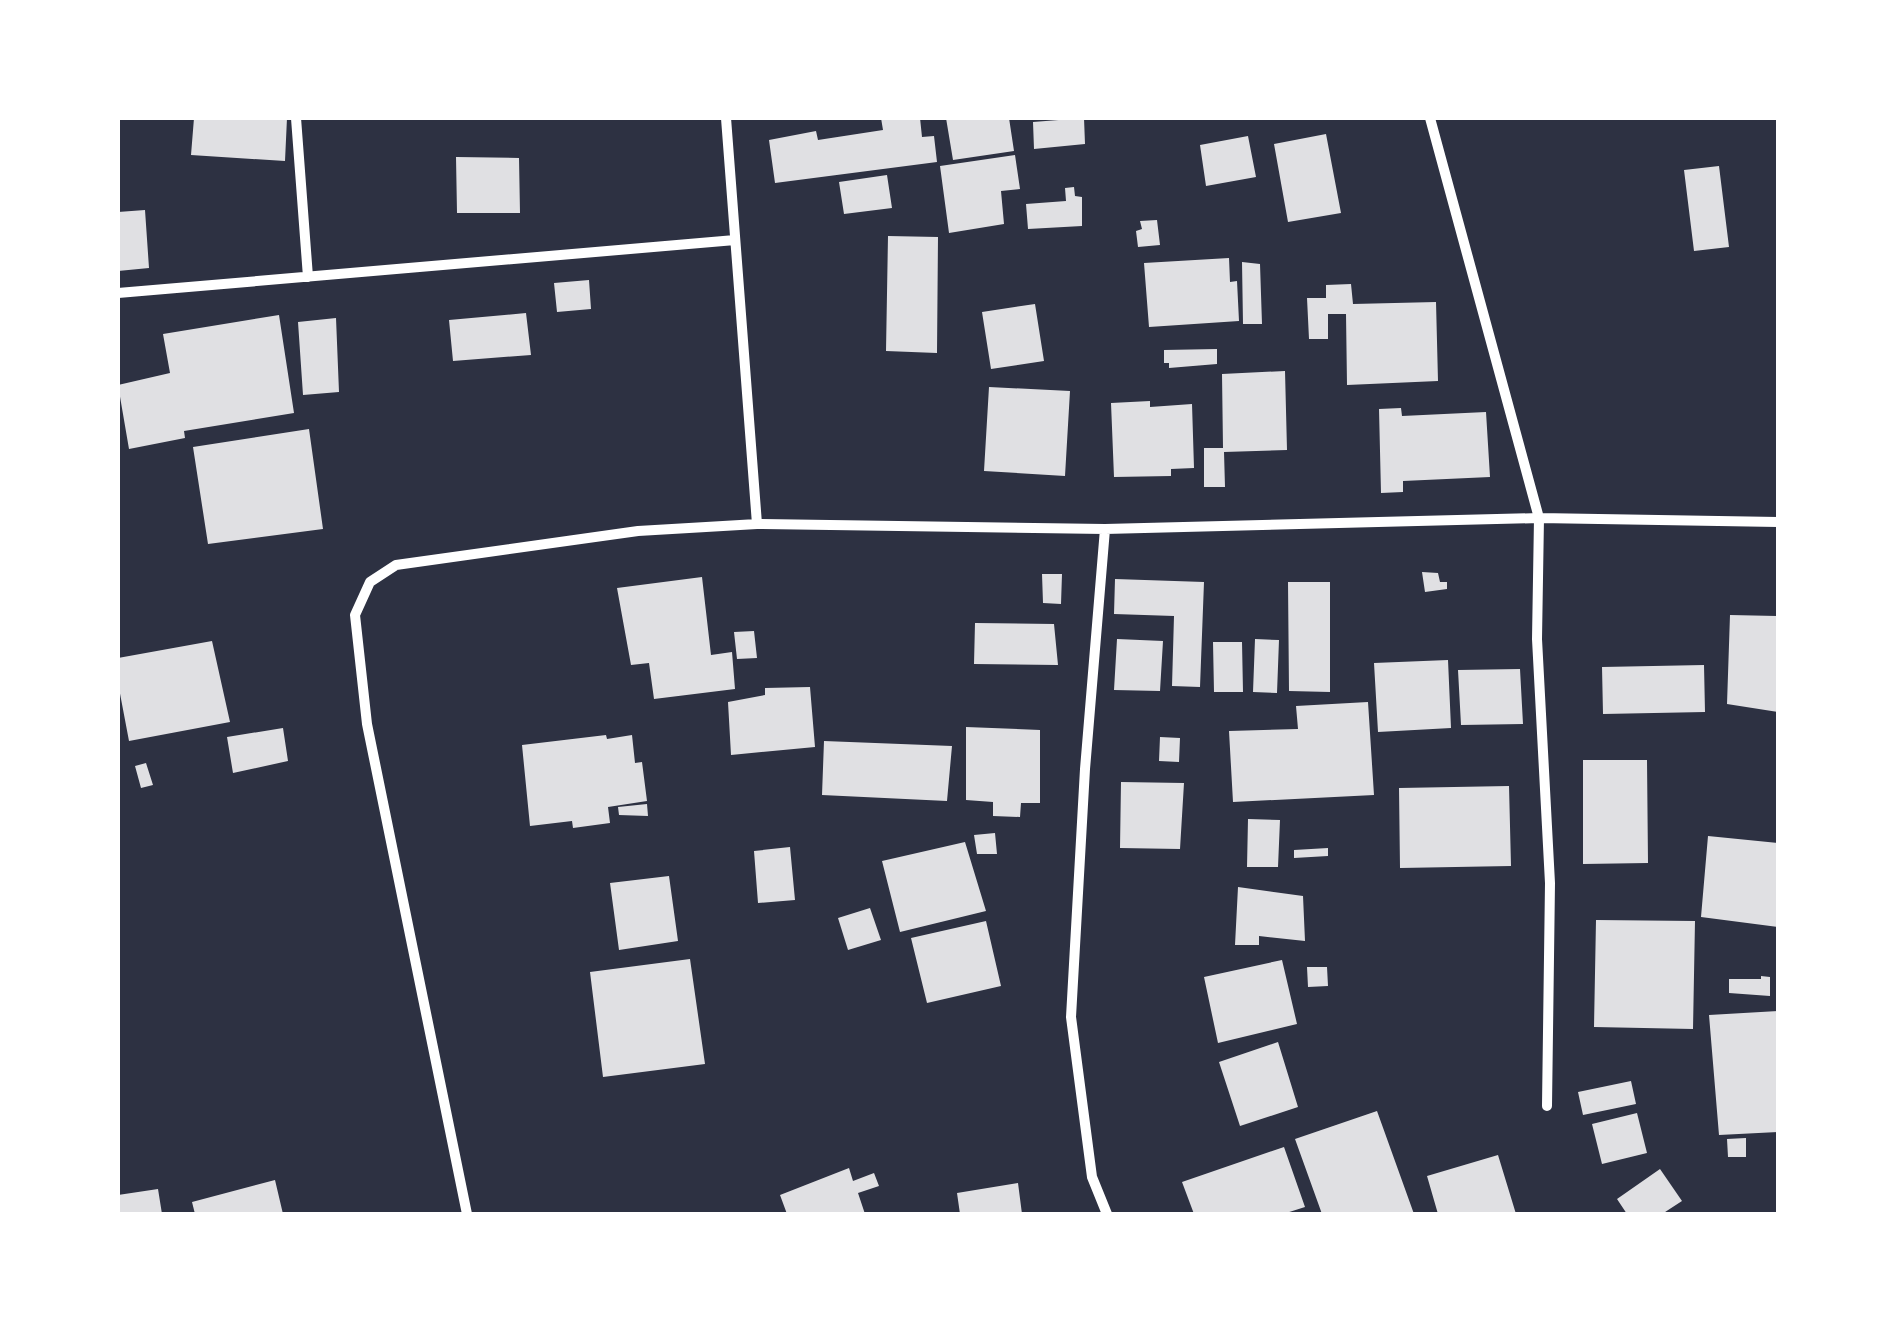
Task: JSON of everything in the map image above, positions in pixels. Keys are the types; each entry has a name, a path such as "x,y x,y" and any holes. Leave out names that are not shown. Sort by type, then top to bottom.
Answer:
{"street":[{"path":"296,118 308,277"},
{"path":"726,118 757,524"},
{"path":"1430,118 1539,518 1537,639 1550,883 1548,1106"},
{"path":"118,293 736,240"},
{"path":"467,1214 368,724 355,616 370,582 396,565 638,531 757,524 1105,529 1539,518 1778,522"},
{"path":"1105,529 1084,769 1071,1017 1092,1177 1107,1214"}],"building":[{"path":"194,118 287,118 285,161 191,155"},
{"path":"881,118 920,118 922,137 934,136 937,162 775,183 769,140 816,131 818,140 883,130"},
{"path":"946,118 1009,118 1014,151 953,160"},
{"path":"1084,118 1085,144 1034,149 1033,122"},
{"path":"1326,134 1341,213 1288,222 1274,144"},
{"path":"1248,136 1256,177 1206,186 1200,145"},
{"path":"1015,155 1020,189 1001,191 1004,224 949,233 940,166"},
{"path":"456,157 519,158 520,213 457,213"},
{"path":"1719,166 1729,247 1694,251 1684,170"},
{"path":"887,175 892,208 844,214 839,182"},
{"path":"1074,187 1075,196 1082,197 1082,226 1028,229 1026,204 1066,201 1065,188"},
{"path":"145,210 149,268 118,271 118,212"},
{"path":"1157,220 1160,245 1138,247 1136,231 1142,229 1140,221"},
{"path":"888,236 938,237 937,353 886,351"},
{"path":"1229,258 1230,282 1237,281 1239,321 1149,327 1144,263"},
{"path":"1242,262 1260,264 1262,324 1243,324"},
{"path":"589,280 591,309 557,312 554,283"},
{"path":"1351,284 1353,304 1436,302 1438,381 1347,385 1346,314 1328,314 1328,339 1309,339 1307,298 1326,298 1326,285"},
{"path":"1035,304 1044,361 991,369 982,312"},
{"path":"526,313 531,355 453,361 449,320"},
{"path":"279,315 294,413 184,431 185,438 129,449 118,385 170,373 163,334"},
{"path":"336,318 339,392 303,395 298,322"},
{"path":"1217,349 1217,364 1169,368 1169,363 1164,363 1164,350"},
{"path":"1285,371 1287,450 1224,452 1225,487 1204,487 1204,448 1223,448 1222,374"},
{"path":"989,387 1070,391 1065,476 984,471"},
{"path":"1150,401 1150,407 1192,404 1194,468 1171,469 1171,476 1114,477 1111,403"},
{"path":"1401,408 1402,416 1486,412 1490,477 1403,481 1403,492 1381,493 1379,409"},
{"path":"309,429 323,529 208,544 193,447"},
{"path":"1422,572 1438,573 1440,582 1447,582 1447,589 1425,592"},
{"path":"1042,574 1062,574 1061,604 1043,603"},
{"path":"702,577 711,655 732,652 735,689 654,699 649,663 631,665 617,588"},
{"path":"1115,579 1204,582 1200,687 1172,686 1174,616 1114,614"},
{"path":"1288,582 1330,582 1330,692 1289,691"},
{"path":"1730,615 1777,616 1778,712 1727,704"},
{"path":"975,623 1054,624 1058,665 974,664"},
{"path":"754,631 757,658 737,659 734,632"},
{"path":"1117,639 1163,641 1160,691 1114,690"},
{"path":"1255,639 1279,640 1277,693 1253,692"},
{"path":"212,641 230,722 129,741 118,683 118,658"},
{"path":"1213,642 1242,642 1243,692 1214,692"},
{"path":"1448,660 1451,728 1378,732 1374,663"},
{"path":"1704,665 1705,712 1603,714 1602,667"},
{"path":"1520,669 1523,724 1461,725 1458,670"},
{"path":"810,687 815,747 731,755 728,702 765,695 765,688"},
{"path":"1368,702 1374,795 1233,802 1229,731 1298,729 1296,706"},
{"path":"966,727 1040,730 1040,803 1021,803 1020,817 993,816 993,802 966,800"},
{"path":"283,728 288,761 233,773 227,737"},
{"path":"606,735 607,739 632,735 635,763 642,762 647,801 608,807 610,823 573,828 572,821 530,826 522,745"},
{"path":"1160,737 1180,738 1179,762 1159,761"},
{"path":"824,741 952,746 947,801 822,795"},
{"path":"1583,760 1647,760 1648,863 1583,864"},
{"path":"146,763 153,785 141,788 135,766"},
{"path":"1121,782 1184,783 1180,849 1120,848"},
{"path":"1509,786 1511,866 1400,868 1399,788"},
{"path":"647,804 648,816 619,815 618,807"},
{"path":"1248,819 1280,820 1278,867 1247,867"},
{"path":"995,833 997,854 977,854 974,835"},
{"path":"1708,836 1778,843 1778,927 1701,917"},
{"path":"965,842 986,911 900,932 882,861"},
{"path":"790,847 795,900 758,903 754,851"},
{"path":"1328,848 1328,856 1294,858 1294,850"},
{"path":"669,876 678,941 619,950 610,883"},
{"path":"1238,887 1303,896 1305,941 1259,936 1259,945 1235,945"},
{"path":"870,908 881,940 848,950 838,918"},
{"path":"1596,920 1695,921 1693,1029 1594,1027"},
{"path":"986,921 1001,986 927,1003 911,938"},
{"path":"690,959 705,1064 603,1077 590,972"},
{"path":"1282,960 1297,1024 1218,1043 1204,977"},
{"path":"1307,967 1327,967 1328,986 1308,987"},
{"path":"1770,977 1770,996 1729,993 1729,979"},
{"path":"1778,1011 1778,1132 1719,1135 1709,1015"},
{"path":"1278,1042 1298,1107 1240,1126 1219,1062"},
{"path":"1631,1081 1636,1104 1583,1115 1578,1092"},
{"path":"1377,1111 1414,1214 1322,1214 1295,1139"},
{"path":"1637,1113 1647,1153 1602,1164 1592,1124"},
{"path":"1746,1138 1746,1157 1728,1157 1727,1139"},
{"path":"1284,1147 1305,1207 1283,1214 1194,1214 1182,1182"},
{"path":"1498,1155 1516,1214 1438,1214 1427,1176"},
{"path":"849,1168 853,1181 874,1173 879,1186 858,1193 865,1214 787,1214 780,1195"},
{"path":"1660,1169 1682,1201 1662,1214 1627,1214 1617,1199"},
{"path":"275,1180 283,1214 195,1214 192,1202"},
{"path":"1018,1183 1022,1214 960,1214 957,1193"},
{"path":"158,1189 162,1214 118,1214 118,1195"}]}
